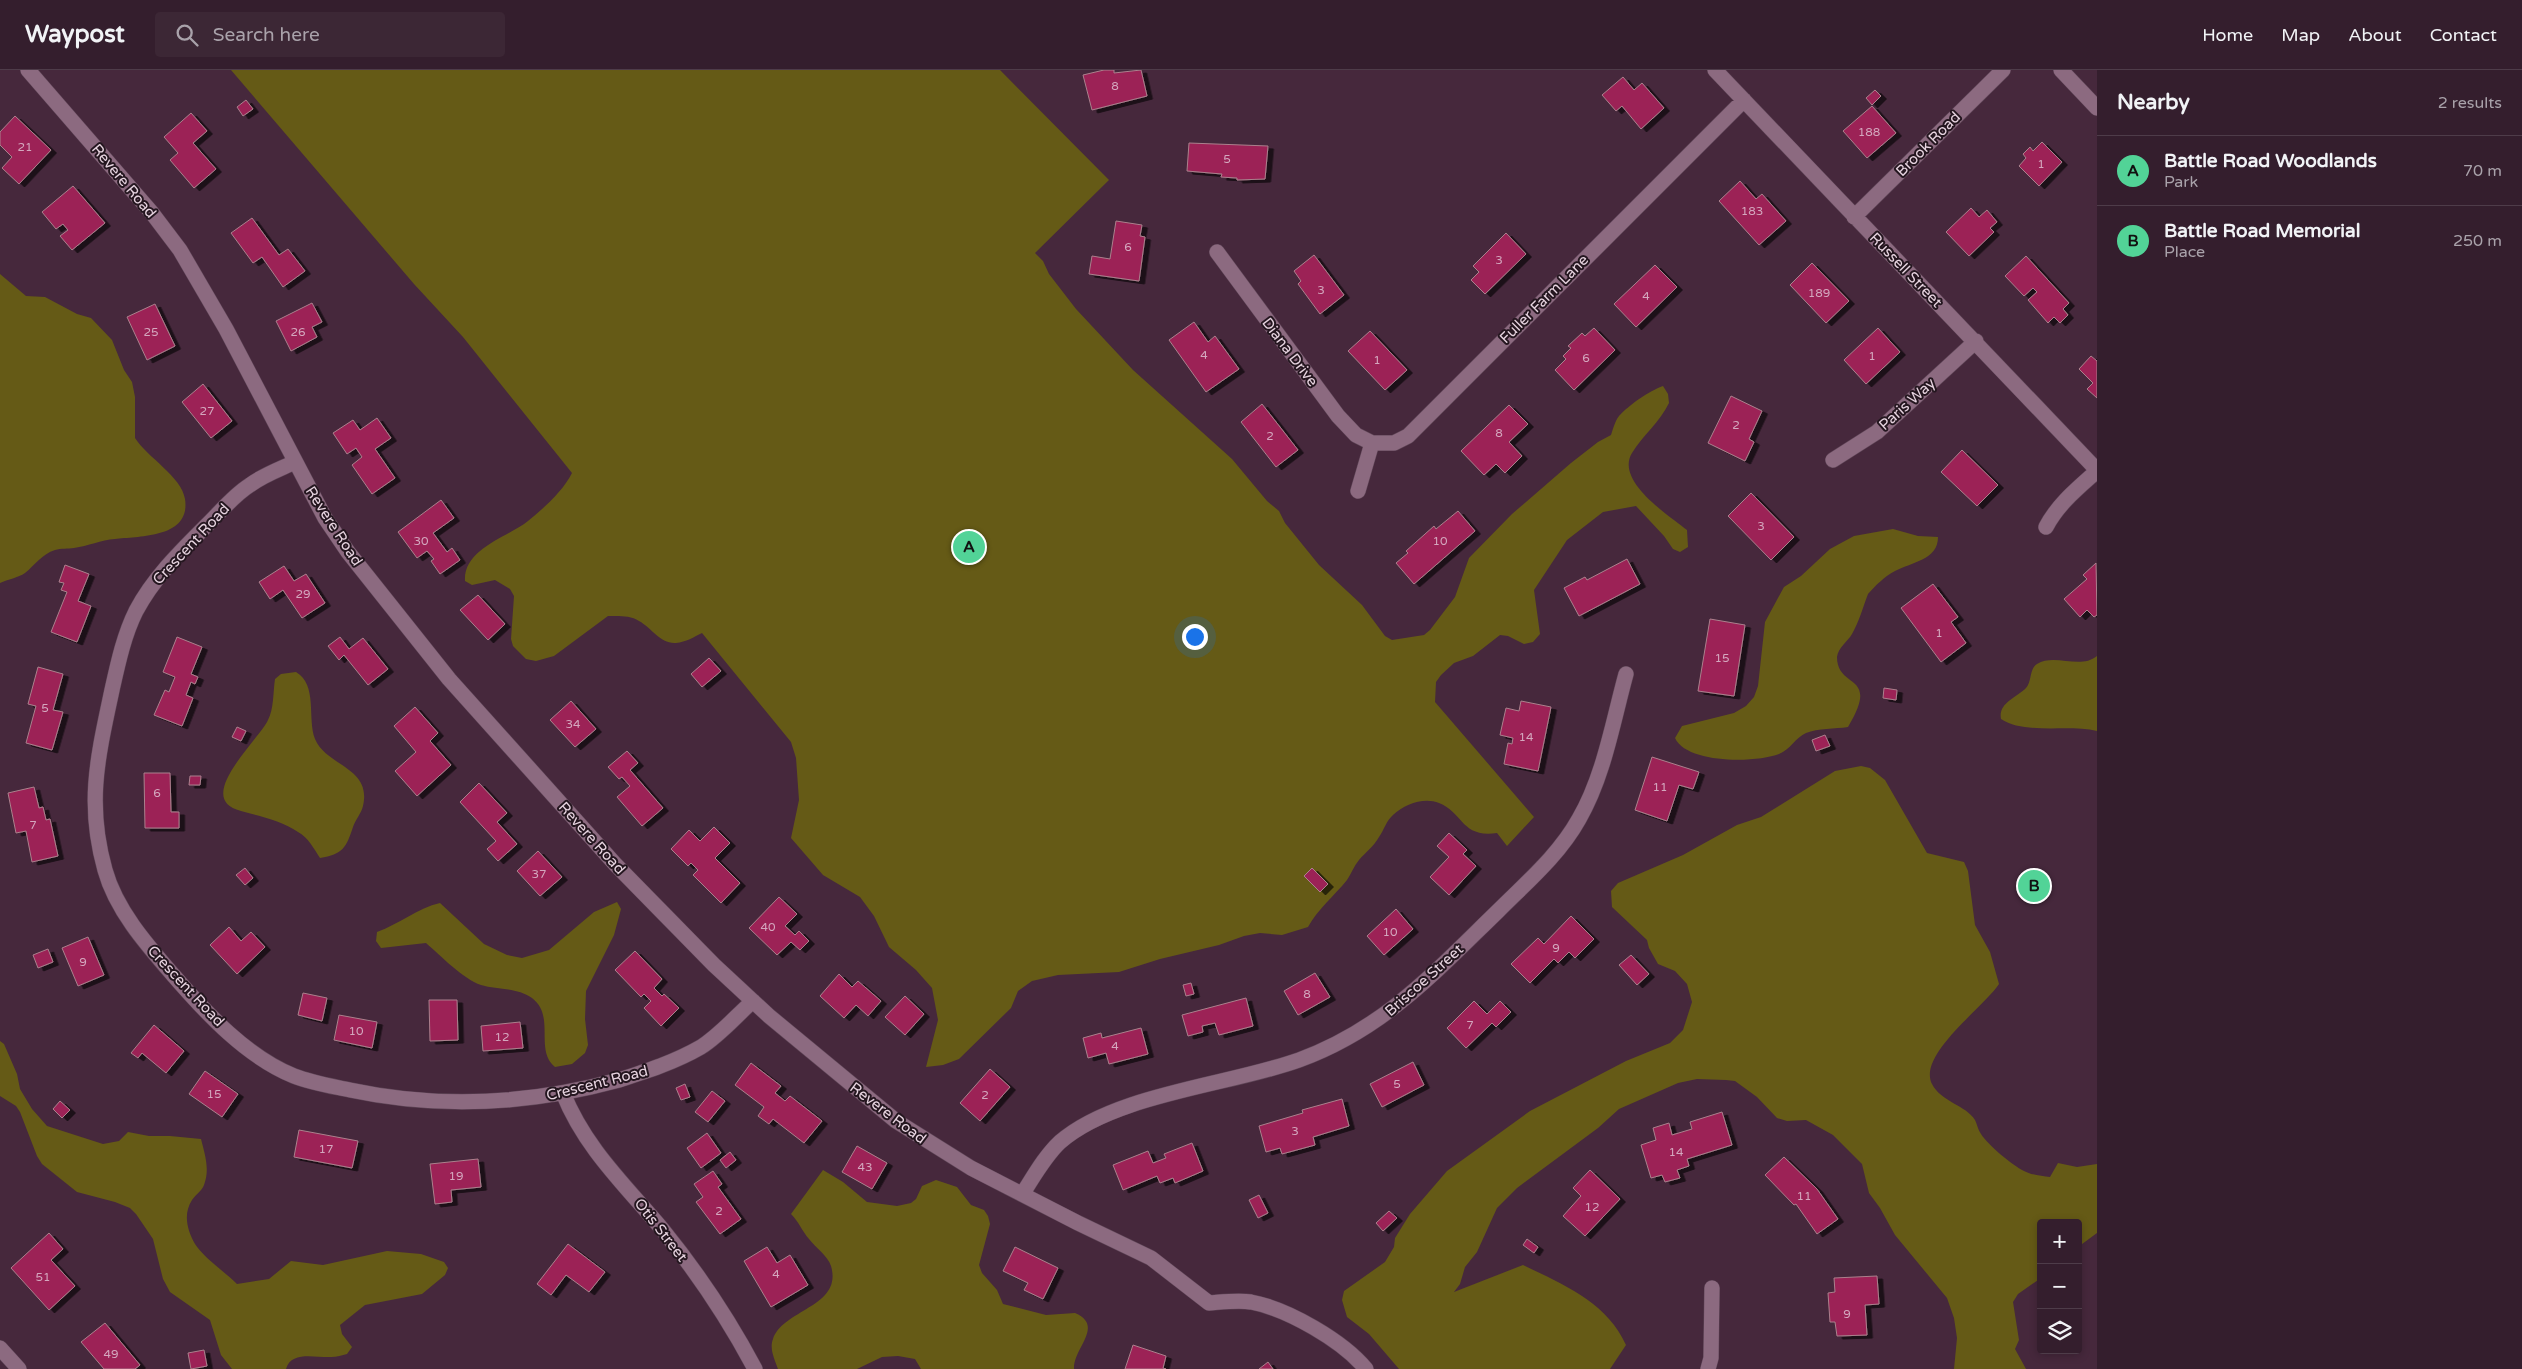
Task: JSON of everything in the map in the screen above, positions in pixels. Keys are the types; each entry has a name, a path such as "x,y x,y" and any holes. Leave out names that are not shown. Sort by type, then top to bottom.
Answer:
{"street":[{"name":"Revere Road","path":"28,70 152,213 180,250 226,329 295,462 340,540 449,678 615,864 714,965 753,1001 896,1121 947,1154 1078,1223 1151,1258 1209,1303 1253,1302 1310,1326 1342,1346 1366,1369"},
{"name":"Russell Street","path":"1715,70 1854,217 1976,341 2097,470"},
{"name":"Brook Road","path":"1854,217 2003,70"},
{"path":"2061,70 2097,108"},
{"name":"Fuller Farm Lane","path":"1372,443 1394,443 1408,436 1744,100"},
{"name":"Diana Drive","path":"1216,252 1342,421 1356,435 1372,443"},
{"name":"Paris Way","path":"1833,460 1877,432 1976,341"},
{"path":"1358,491 1372,443"},
{"name":"Crescent Road","path":"295,462 253,482 238,494 168,564 136,612 119,659 95,771 96,825 106,874 114,893 136,930 187,991 241,1043 270,1064 295,1076 323,1084 406,1100 493,1101 564,1093 654,1069 688,1054 712,1039 753,1001"},
{"path":"2046,527 2052,516 2066,499 2097,470"},
{"name":"Briscoe Street","path":"1023,1193 1058,1144 1088,1122 1132,1105 1298,1060 1358,1033 1400,1004 1544,866 1571,832 1584,809 1596,777 1626,674"},
{"name":"Otis Street","path":"564,1093 585,1137 671,1240 725,1318 756,1369"},
{"path":"1708,1369 1711,1358 1712,1288"},
{"path":"0,1348 19,1369"}],"shaded area":[{"path":"231,70 1000,70 1109,180 1035,253 1043,261 1049,274 1076,309 1133,370 1232,459 1267,501 1279,511 1285,523 1319,565 1362,605 1385,636 1392,640 1424,635 1430,630 1455,597 1469,558 1512,514 1571,463 1598,442 1611,435 1618,418 1628,407 1663,386 1668,394 1669,403 1632,453 1629,464 1631,475 1637,486 1657,506 1687,530 1688,547 1680,552 1673,549 1664,536 1636,506 1603,512 1567,540 1534,590 1540,634 1533,642 1524,644 1508,636 1500,635 1473,656 1454,663 1436,682 1435,702 1534,817 1507,846 1497,833 1485,834 1476,832 1464,824 1447,807 1439,803 1421,801 1409,805 1391,817 1375,843 1359,860 1347,880 1321,908 1308,927 1282,935 1260,933 1244,936 1219,945 1160,959 1119,972 1058,975 1032,981 1018,991 1011,1008 959,1059 943,1065 926,1067 938,1020 932,988 916,970 889,947 874,916 860,897 823,875 791,838 799,800 796,758 791,742 702,633 683,642 670,643 635,619 624,616 608,616 554,656 536,661 526,659 513,646 511,639 514,596 510,589 495,580 472,585 465,581 466,570 471,560 488,545 528,521 547,505 572,473 463,337 414,284"},
{"path":"0,274 26,296 45,297 77,314 91,318 112,340 124,370 132,382 135,397 135,438 178,483 185,499 185,512 180,521 172,528 162,532 55,550 42,557 22,575 0,583"},
{"path":"1893,529 1918,536 1938,537 1937,545 1934,551 1923,559 1891,573 1880,581 1868,594 1850,637 1839,651 1837,657 1839,667 1843,674 1859,689 1860,698 1857,710 1848,727 1811,731 1799,737 1790,747 1779,754 1755,759 1739,760 1707,757 1682,747 1675,738 1682,726 1734,713 1746,706 1754,697 1758,686 1765,622 1784,587 1801,576 1830,549 1854,536"},
{"path":"2097,656 2097,731 2074,728 2022,727 2001,719 2002,709 2026,688 2034,666 2037,664 2052,660 2083,662"},
{"path":"296,672 303,678 310,693 315,739 328,755 355,775 361,783 364,793 362,809 346,845 339,852 320,858 302,834 278,822 241,811 228,804 223,795 226,782 233,768 270,716 275,679 281,674"},
{"path":"1861,766 1870,768 1885,780 1927,853 1964,862 1968,871 1975,925 1990,952 1999,984 1955,1031 1934,1059 1930,1072 1932,1084 1936,1090 1971,1115 1984,1139 2013,1164 2027,1172 2050,1177 2058,1163 2077,1167 2097,1164 2097,1233 2082,1244 2082,1219 2037,1219 2037,1281 2018,1294 2013,1302 2019,1340 2015,1349 2026,1369 1954,1369 1957,1338 1954,1318 1947,1298 1895,1235 1869,1193 1862,1164 1833,1135 1806,1120 1787,1121 1777,1118 1757,1097 1735,1081 1697,1079 1678,1083 1619,1109 1598,1128 1517,1188 1497,1208 1477,1252 1465,1267 1460,1284 1454,1292 1523,1265 1553,1279 1595,1306 1618,1330 1626,1345 1610,1369 1399,1369 1369,1334 1347,1317 1342,1300 1344,1291 1385,1262 1394,1247 1395,1238 1410,1214 1447,1171 1530,1111 1626,1061 1670,1043 1683,1030 1692,1002 1687,984 1675,971 1658,964 1649,948 1647,940 1612,907 1611,891 1618,883 1683,855 1737,825 1761,817 1835,771"},
{"path":"617,902 621,909 614,935 586,991 585,1019 588,1045 585,1053 572,1064 555,1067 549,1060 546,1052 543,1014 539,1005 532,998 520,992 487,987 474,982 459,972 426,943 381,948 376,941 377,932 432,905 440,903 484,944 507,955 522,958 549,950 594,912"},
{"path":"0,1041 4,1044 17,1074 20,1089 32,1109 47,1126 103,1144 119,1141 128,1132 149,1136 201,1139 207,1173 203,1187 189,1205 187,1216 188,1228 192,1239 199,1249 237,1284 269,1279 291,1261 323,1265 387,1251 421,1254 444,1262 448,1268 445,1275 422,1294 365,1305 340,1325 342,1334 352,1347 347,1354 333,1357 299,1357 293,1359 286,1369 232,1369 221,1355 210,1320 170,1292 163,1279 153,1239 136,1214 130,1208 115,1202 77,1192 42,1164 20,1112 16,1106 0,1096"},
{"path":"823,1170 843,1182 867,1202 897,1206 911,1203 916,1199 922,1186 936,1180 957,1187 971,1205 984,1210 988,1216 990,1224 979,1265 982,1273 997,1290 1003,1304 1046,1315 1075,1313 1084,1318 1088,1331 1075,1361 1074,1369 921,1369 915,1359 898,1356 882,1357 857,1369 778,1369 772,1343 779,1329 821,1299 828,1290 832,1280 829,1262 791,1214"}],"building":[{"path":"1104,70 1114,70 1114,73 1141,70 1147,96 1092,110 1083,75"},
{"path":"1623,77 1634,90 1642,83 1664,108 1641,129 1622,106 1616,111 1602,95"},
{"path":"1875,90 1881,96 1872,105 1866,98"},
{"path":"246,100 253,109 243,116 237,107"},
{"path":"1872,106 1896,133 1867,158 1843,131"},
{"path":"191,113 207,131 193,143 216,169 194,188 170,160 178,153 164,137"},
{"path":"15,116 51,150 19,184 2,168 12,157 0,145 0,132"},
{"path":"2042,142 2062,162 2039,186 2019,166 2026,158 2023,154 2030,147 2033,151"},
{"path":"1189,143 1268,146 1265,179 1237,180 1237,178 1221,177 1222,174 1187,171"},
{"path":"1740,181 1756,199 1762,194 1786,221 1759,245 1719,201"},
{"path":"73,186 105,223 72,250 60,236 68,230 63,224 56,229 42,212"},
{"path":"1971,208 1979,217 1987,210 1997,222 1990,228 1994,232 1969,256 1946,232"},
{"path":"252,218 279,255 288,249 305,271 283,287 262,257 253,263 231,233"},
{"path":"1116,221 1142,225 1140,236 1145,237 1139,281 1089,274 1092,256 1110,259"},
{"path":"1506,233 1526,254 1485,294 1471,280 1479,272 1473,266"},
{"path":"1314,255 1344,295 1320,314 1298,284 1301,281 1294,271"},
{"path":"2026,256 2069,303 2063,309 2068,315 2060,323 2054,317 2048,323 2028,300 2037,292 2033,288 2024,296 2005,276"},
{"path":"1812,263 1849,301 1826,323 1790,285"},
{"path":"1655,265 1677,287 1636,327 1614,304"},
{"path":"312,303 322,322 312,327 317,337 291,351 276,321"},
{"path":"155,304 175,346 147,360 127,317"},
{"path":"1194,322 1208,342 1215,336 1239,369 1206,392 1169,340"},
{"path":"1594,328 1615,350 1574,390 1555,370 1566,359 1563,356 1571,348 1568,346 1582,333 1585,336"},
{"path":"1878,328 1900,352 1866,384 1844,360"},
{"path":"1370,331 1407,370 1385,390 1348,351"},
{"path":"2091,356 2097,361 2097,398 2087,389 2093,383 2079,369"},
{"path":"203,384 232,421 211,438 182,402"},
{"path":"1731,396 1762,411 1749,439 1754,442 1745,461 1708,443"},
{"path":"1262,404 1298,450 1276,467 1241,422"},
{"path":"1509,405 1528,424 1509,442 1522,456 1505,473 1496,464 1484,475 1461,451"},
{"path":"377,418 391,438 375,449 395,478 372,494 352,465 362,457 356,448 347,454 333,433 353,420 360,430"},
{"path":"1962,450 1998,485 1977,506 1941,472"},
{"path":"1751,493 1794,537 1771,560 1728,516"},
{"path":"441,500 454,518 433,533 447,552 452,548 460,560 440,574 431,561 434,559 427,551 417,558 398,532"},
{"path":"1458,511 1475,531 1414,584 1396,563 1408,553 1406,551 1434,526 1436,529"},
{"path":"1627,559 1640,584 1579,616 1564,588 1585,577 1587,580"},
{"path":"2096,563 2097,615 2094,617 2087,610 2080,617 2064,599 2087,579 2083,575"},
{"path":"65,565 89,574 78,601 91,606 77,642 51,632 67,592 61,590 64,583 59,582"},
{"path":"284,566 294,581 306,574 325,603 302,618 283,590 270,599 259,582"},
{"path":"1933,584 1958,617 1951,622 1966,643 1941,662 1901,608"},
{"path":"478,595 505,624 488,640 460,610"},
{"path":"1710,619 1745,625 1734,696 1698,691"},
{"path":"177,637 202,647 191,674 198,677 195,684 191,682 186,695 193,698 182,726 154,715 165,690 169,692 175,677 163,672"},
{"path":"340,637 349,649 363,638 388,669 368,685 344,655 339,660 328,646"},
{"path":"709,658 721,671 702,687 691,674"},
{"path":"38,667 63,674 53,710 63,712 52,750 26,743 36,706 28,704"},
{"path":"1884,688 1897,690 1896,700 1883,698"},
{"path":"571,701 596,729 575,747 550,720"},
{"path":"1521,701 1551,707 1538,771 1504,764 1508,743 1512,744 1513,738 1500,735 1506,708 1519,711"},
{"path":"415,707 438,733 430,741 451,765 417,796 395,771 416,752 394,726"},
{"path":"237,727 246,731 241,741 232,737"},
{"path":"1825,735 1830,746 1816,751 1812,740"},
{"path":"627,751 638,763 630,770 663,808 642,826 617,797 630,786 622,777 619,779 608,767"},
{"path":"1652,757 1699,772 1693,789 1679,785 1667,821 1635,810"},
{"path":"144,773 170,773 171,812 179,812 179,828 145,828"},
{"path":"190,776 201,776 200,785 189,785"},
{"path":"479,783 507,813 497,822 517,844 498,861 487,849 496,841 460,802"},
{"path":"34,787 39,808 43,807 46,820 50,819 58,856 32,862 26,831 16,833 8,793"},
{"path":"714,827 730,843 715,858 740,883 721,903 693,875 698,870 691,863 688,866 671,849 689,830 700,841"},
{"path":"1449,833 1467,850 1463,854 1476,866 1449,895 1430,877 1449,857 1437,846"},
{"path":"538,851 562,877 540,896 517,871"},
{"path":"245,868 253,878 245,885 236,875"},
{"path":"1312,868 1328,884 1320,892 1304,876"},
{"path":"779,897 797,914 785,926 795,935 799,931 809,941 800,950 791,942 777,955 749,928"},
{"path":"1396,909 1413,929 1384,955 1367,936"},
{"path":"1571,916 1594,939 1575,958 1569,952 1558,963 1554,959 1530,983 1511,964 1538,938 1544,944"},
{"path":"229,927 241,941 251,932 265,947 237,974 210,945"},
{"path":"88,937 104,975 78,986 62,948"},
{"path":"48,949 53,962 38,968 33,955"},
{"path":"635,951 662,979 654,988 662,996 664,994 679,1008 661,1026 644,1008 651,1001 644,994 641,997 615,970"},
{"path":"1631,955 1649,974 1637,985 1619,965"},
{"path":"1315,973 1330,997 1298,1015 1284,991"},
{"path":"839,974 852,987 858,981 881,1001 868,1016 856,1005 844,1018 820,996"},
{"path":"1191,983 1194,994 1186,996 1183,985"},
{"path":"303,993 327,998 322,1021 298,1015"},
{"path":"905,996 924,1014 905,1035 885,1017"},
{"path":"1246,998 1253,1026 1219,1035 1215,1023 1202,1026 1203,1032 1188,1036 1182,1015"},
{"path":"429,1000 457,1000 458,1040 430,1041"},
{"path":"1474,1001 1487,1014 1500,1001 1511,1012 1496,1027 1492,1023 1466,1048 1447,1028"},
{"path":"339,1015 377,1022 372,1048 334,1040"},
{"path":"520,1022 523,1048 483,1051 481,1026"},
{"path":"154,1025 184,1051 166,1073 142,1053 138,1058 131,1053"},
{"path":"1141,1028 1148,1054 1109,1064 1106,1053 1088,1058 1083,1038 1101,1033 1102,1038"},
{"path":"1413,1062 1424,1085 1382,1107 1370,1084"},
{"path":"751,1063 781,1086 775,1093 785,1101 790,1096 822,1121 804,1143 773,1119 769,1124 758,1116 764,1107 735,1085"},
{"path":"990,1069 1010,1087 980,1121 960,1103"},
{"path":"205,1071 238,1094 222,1117 189,1094"},
{"path":"685,1084 690,1097 681,1100 676,1088"},
{"path":"712,1091 725,1101 708,1122 695,1112"},
{"path":"1342,1099 1349,1126 1313,1137 1315,1145 1282,1154 1280,1148 1266,1152 1259,1126 1303,1113 1302,1110"},
{"path":"60,1101 70,1110 62,1118 53,1109"},
{"path":"1722,1112 1732,1145 1687,1159 1689,1166 1677,1170 1680,1178 1665,1182 1662,1175 1651,1178 1641,1145 1656,1140 1653,1128 1669,1123 1672,1135 1692,1129 1690,1122"},
{"path":"299,1130 358,1141 352,1168 294,1157"},
{"path":"707,1133 721,1153 701,1168 687,1148"},
{"path":"1192,1143 1203,1171 1175,1183 1173,1178 1160,1183 1157,1176 1123,1190 1113,1165 1148,1151 1153,1163 1166,1158 1164,1154"},
{"path":"857,1146 887,1163 872,1189 842,1172"},
{"path":"730,1152 736,1160 726,1168 720,1160"},
{"path":"1784,1157 1817,1189 1838,1219 1817,1234 1796,1204 1794,1205 1765,1175"},
{"path":"478,1159 481,1187 451,1190 452,1202 435,1204 430,1164"},
{"path":"1590,1170 1620,1199 1585,1236 1563,1216 1581,1196 1573,1188"},
{"path":"713,1171 722,1184 718,1187 741,1219 720,1234 696,1202 703,1197 694,1184"},
{"path":"1259,1195 1268,1213 1258,1218 1249,1200"},
{"path":"1389,1211 1397,1218 1383,1231 1376,1223"},
{"path":"49,1233 63,1249 51,1260 75,1286 49,1310 11,1268"},
{"path":"1527,1239 1538,1247 1534,1253 1523,1245"},
{"path":"568,1244 605,1272 589,1292 566,1275 551,1295 537,1284"},
{"path":"767,1247 777,1263 790,1255 808,1285 771,1307 744,1261"},
{"path":"1015,1247 1058,1268 1043,1299 1024,1290 1028,1283 1003,1271"},
{"path":"1877,1276 1879,1304 1865,1305 1867,1335 1837,1336 1835,1322 1830,1322 1828,1293 1835,1292 1834,1278"},
{"path":"105,1323 140,1365 135,1369 104,1369 81,1342"},
{"path":"1133,1345 1166,1356 1163,1368 1166,1369 1125,1369"},
{"path":"204,1350 207,1366 191,1369 188,1353"},
{"path":"1268,1362 1273,1369 1259,1369"}],"place":[{"name":"Battle Road Woodlands","path":"969,547"},
{"name":"Battle Road Memorial","path":"2034,886"}]}
